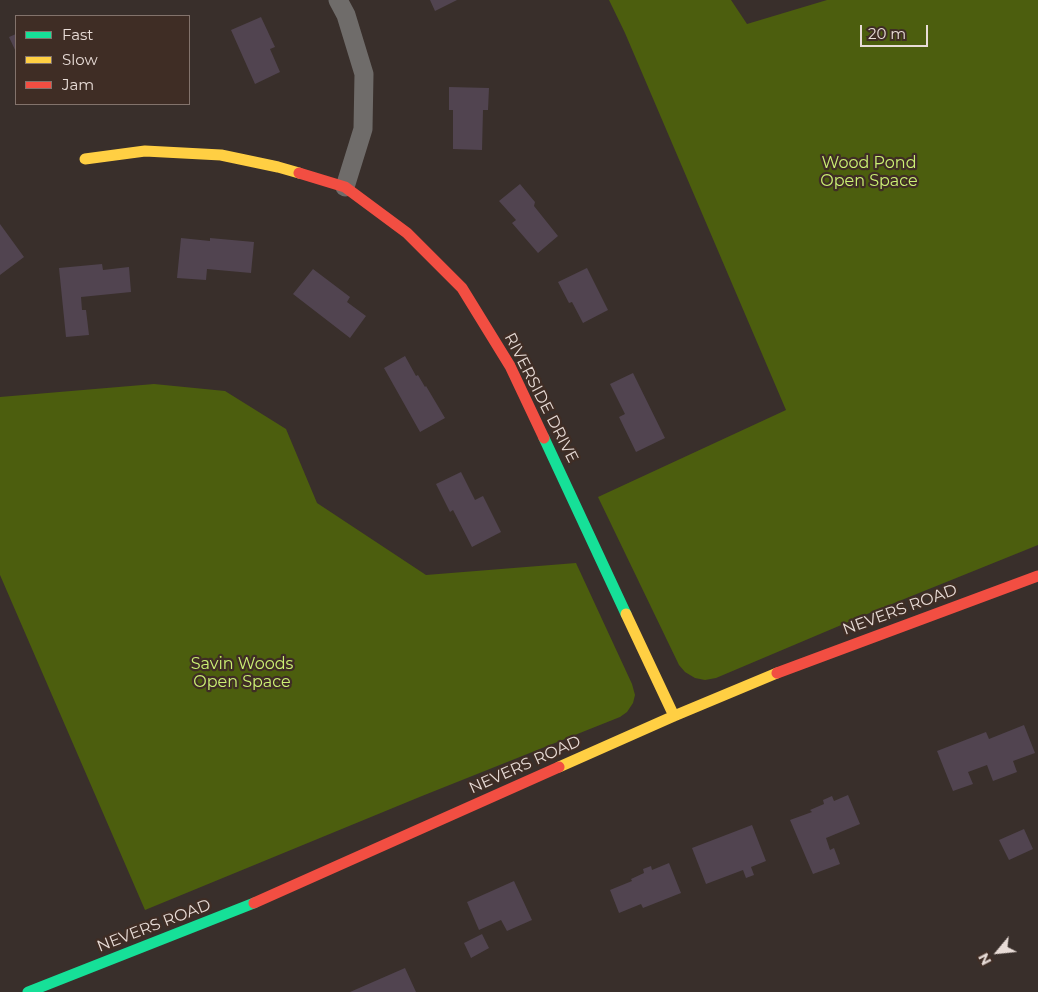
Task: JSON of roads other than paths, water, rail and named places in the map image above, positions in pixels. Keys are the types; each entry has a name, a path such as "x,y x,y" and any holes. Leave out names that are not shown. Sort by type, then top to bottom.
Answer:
{"street":[{"path":"338,0 346,16 364,74 363,129 345,187"},
{"name":"RIVERSIDE DRIVE","path":"85,159 145,151 221,155 278,166 345,187 407,233 462,288 510,366 674,716"},
{"name":"NEVERS ROAD","path":"28,992 235,911 674,716 762,679 1038,576"}],"park label":[{"name":"Wood Pond Open Space","path":"869,172"},
{"name":"Savin Woods Open Space","path":"242,673"}]}
